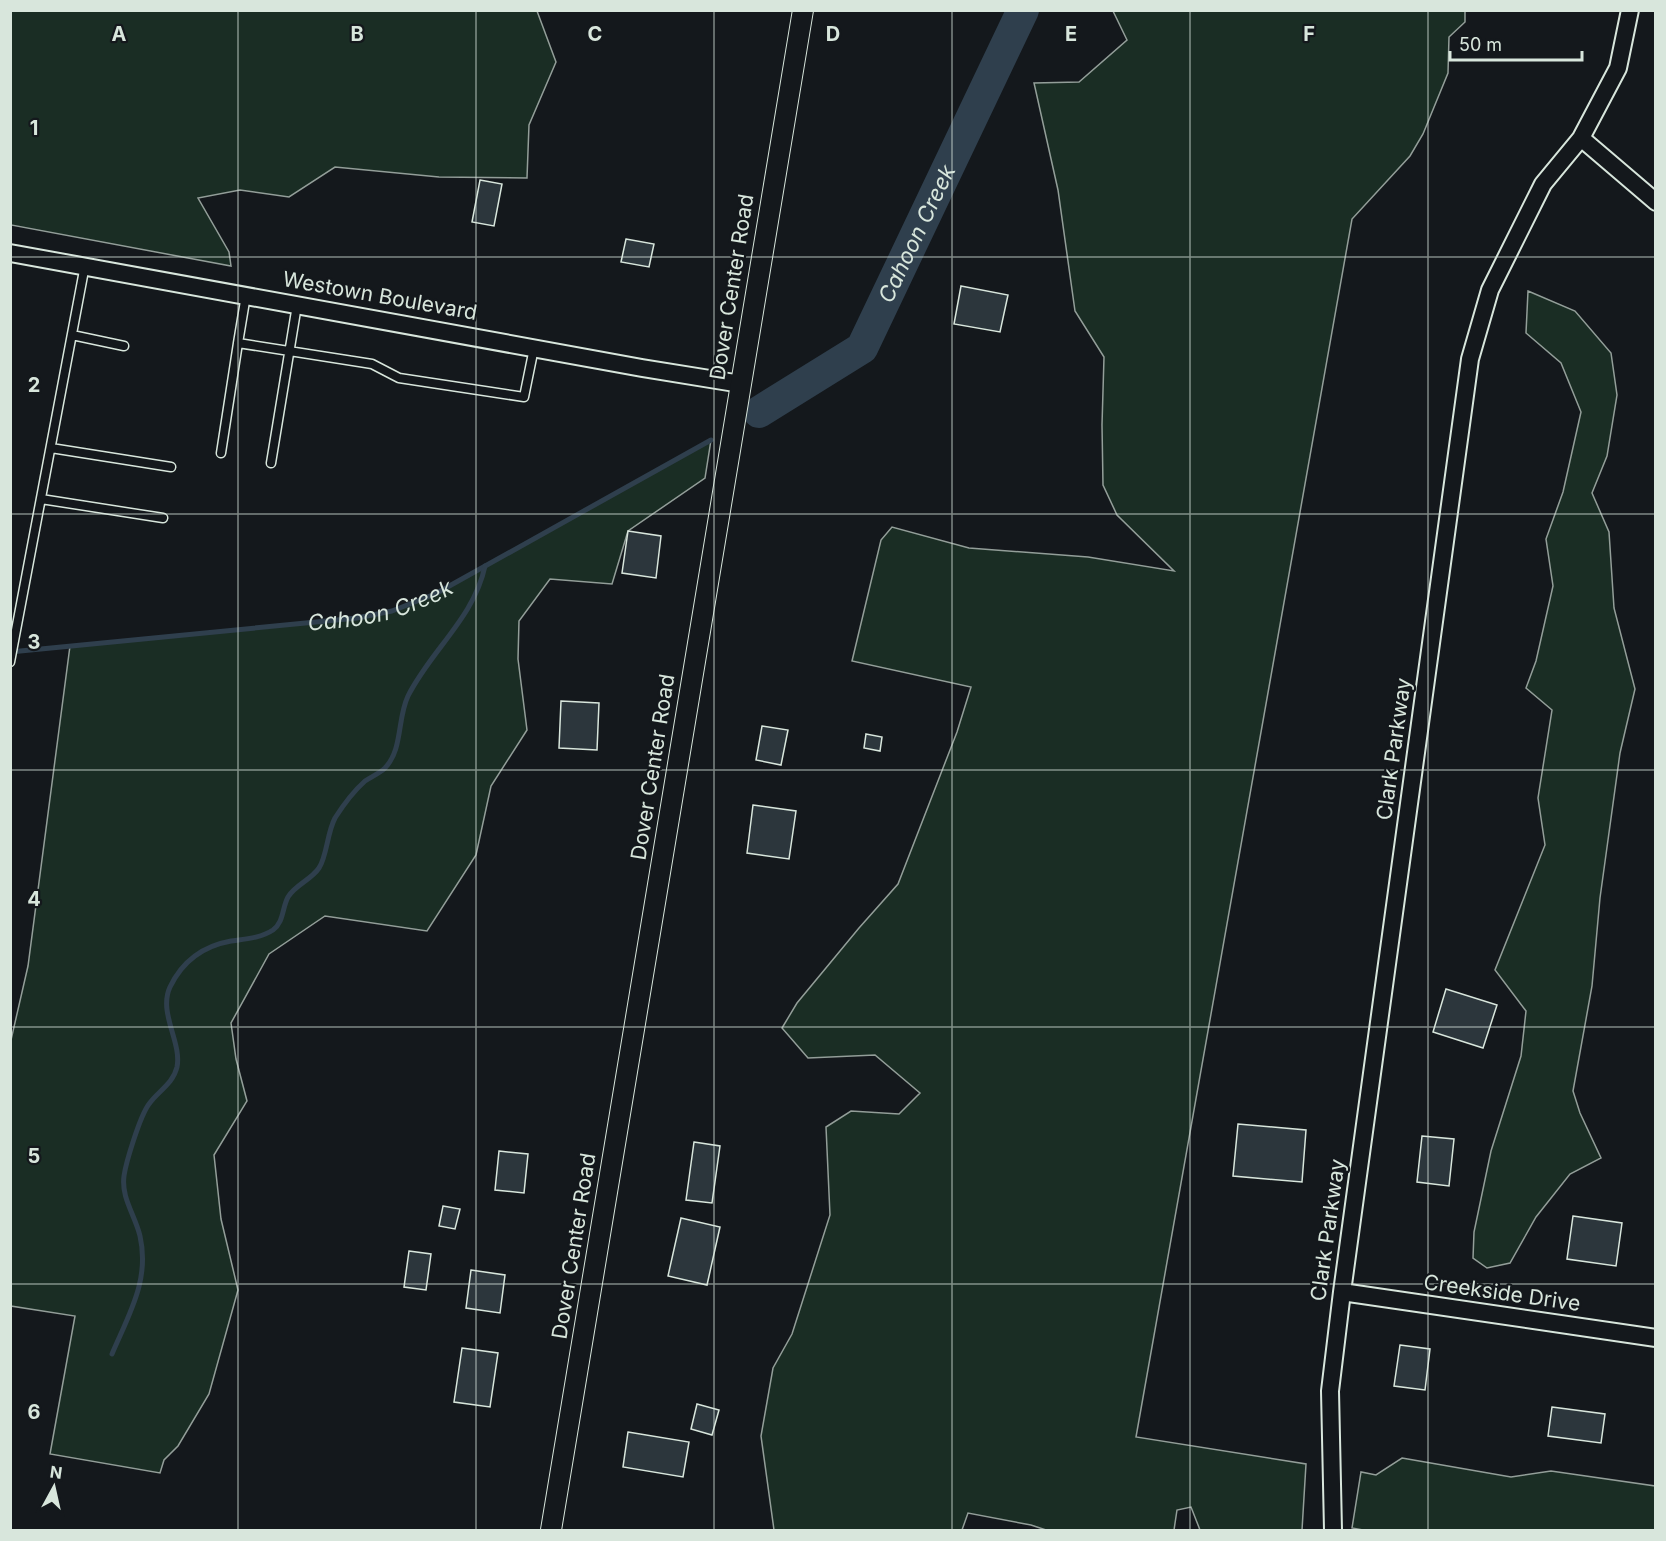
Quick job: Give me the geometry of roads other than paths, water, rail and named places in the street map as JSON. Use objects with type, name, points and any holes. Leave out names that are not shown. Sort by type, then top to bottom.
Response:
[{"type":"street","name":"Dover Center Road","points":[[551,1530],[803,10]]},
{"type":"street","name":"Clark Parkway","points":[[1333,1530],[1330,1391],[1470,360],[1490,290],[1543,184],[1581,138],[1618,68],[1630,10]]},
{"type":"street","points":[[1581,138],[1656,202]]},
{"type":"street","name":"Westown Boulevard","points":[[10,253],[741,384]]},
{"type":"street","name":"Creekside Drive","points":[[1342,1292],[1656,1338]]},
{"type":"lane","points":[[11,662],[16,633],[15,618],[41,499],[85,265]]},
{"type":"lane","points":[[221,453],[246,295]]},
{"type":"lane","points":[[271,463],[297,304]]},
{"type":"lane","points":[[72,334],[124,346]]},
{"type":"lane","points":[[238,343],[372,364],[399,378],[524,397],[534,348]]},
{"type":"lane","points":[[51,448],[171,467]]},
{"type":"lane","points":[[41,499],[163,518]]},
{"type":"waterway","name":"Cahoon Creek","points":[[759,412],[862,348],[1023,10]]},
{"type":"waterway","name":"Cahoon Creek","points":[[10,652],[357,618],[392,611],[435,594],[711,440]]},
{"type":"waterway","points":[[112,1354],[131,1311],[142,1267],[140,1236],[126,1199],[125,1169],[145,1110],[172,1078],[177,1067],[178,1057],[167,1007],[170,987],[194,956],[221,943],[253,938],[277,927],[288,897],[319,868],[335,818],[361,785],[383,770],[391,760],[395,752],[408,696],[417,679],[472,602],[485,566]]}]
